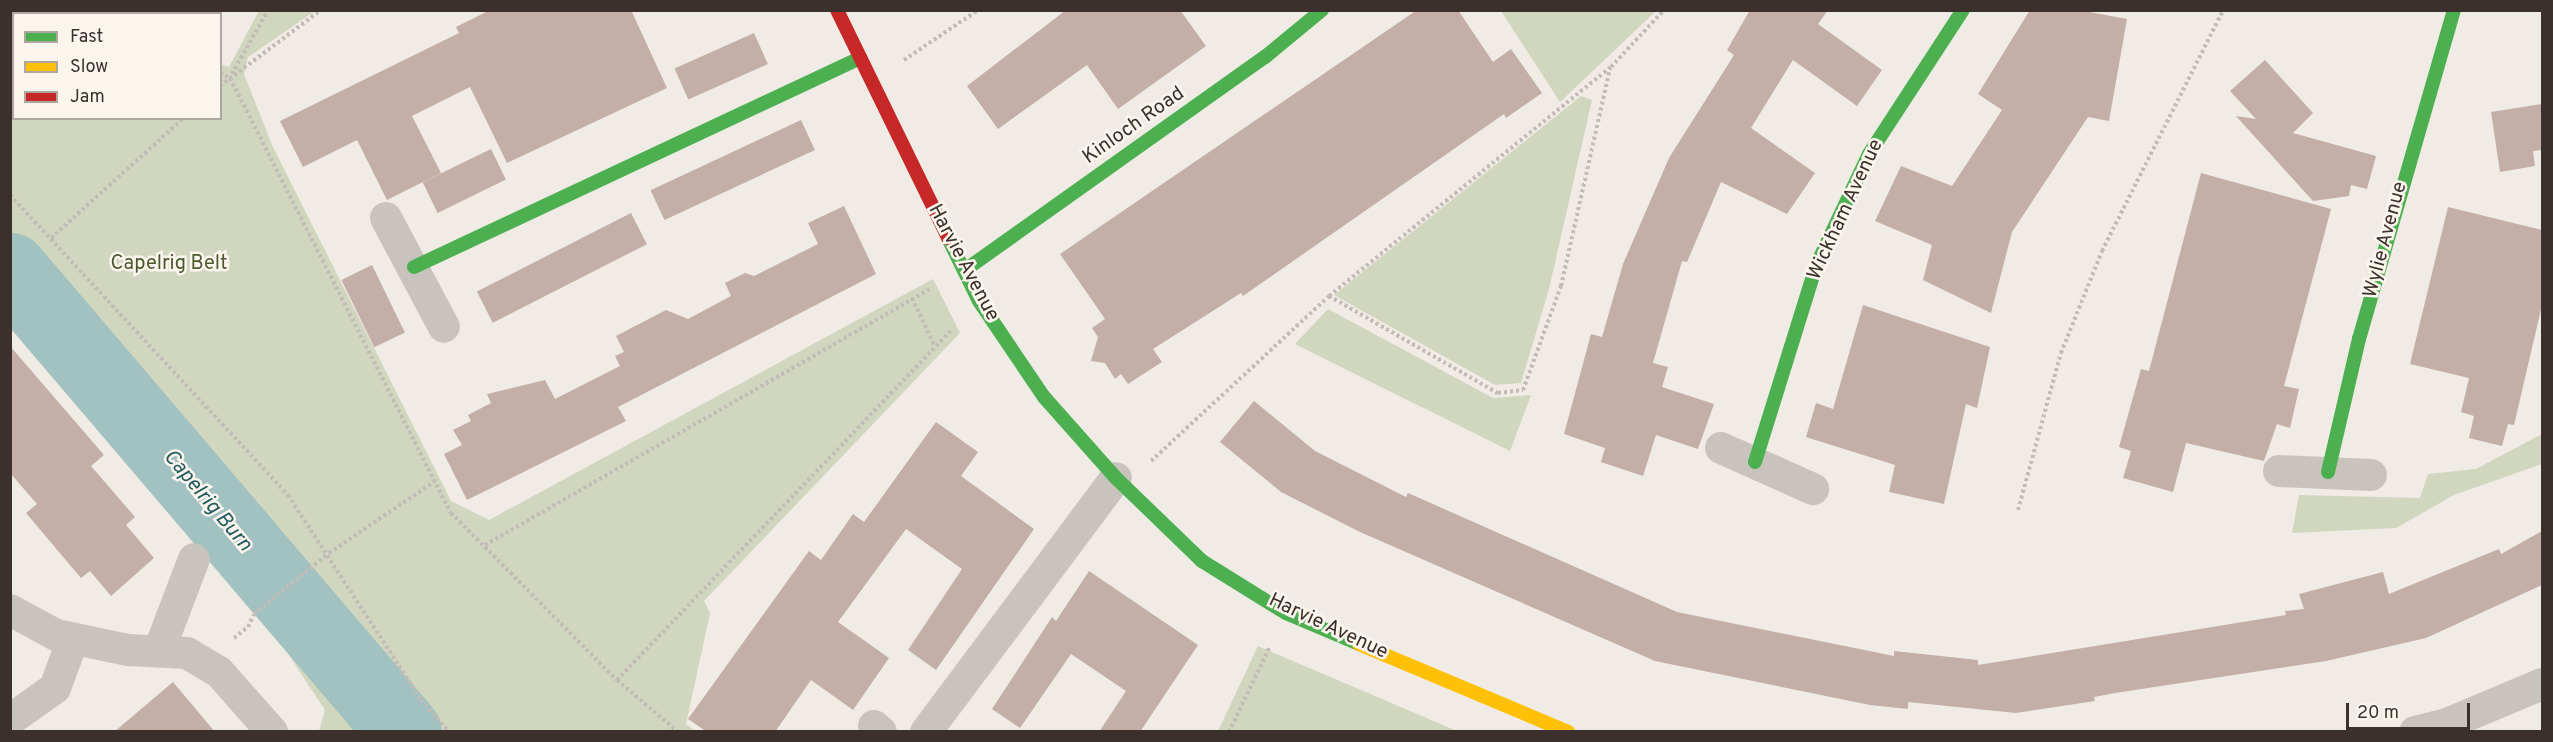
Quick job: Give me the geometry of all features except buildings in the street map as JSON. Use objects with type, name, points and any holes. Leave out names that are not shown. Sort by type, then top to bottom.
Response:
[{"type":"street","name":"Harvie Avenue","points":[[837,10],[979,301],[1044,397],[1120,482],[1202,561],[1286,613],[1568,732]]},
{"type":"street","name":"Kinloch Road","points":[[965,270],[1265,57],[1323,10]]},
{"type":"street","name":"Wickham Avenue","points":[[1755,462],[1816,266],[1869,154],[1963,10]]},
{"type":"street","name":"Wylie Avenue","points":[[2328,472],[2359,339],[2454,10]]},
{"type":"street","points":[[414,267],[861,58]]},
{"type":"street","points":[[386,218],[444,327]]},
{"type":"street","points":[[1721,448],[1813,489]]},
{"type":"street","points":[[2279,471],[2371,475]]},
{"type":"street","points":[[926,732],[1120,482]]},
{"type":"street","points":[[159,651],[194,559]]},
{"type":"street","points":[[10,610],[56,635],[159,651],[187,653],[219,672],[272,732]]},
{"type":"street","points":[[10,720],[55,688],[73,639]]},
{"type":"street","points":[[2415,732],[2448,728],[2542,684]]},
{"type":"path","points":[[230,78],[268,10]]},
{"type":"path","points":[[222,84],[321,10]]},
{"type":"path","points":[[872,81],[978,10]]},
{"type":"path","points":[[1120,482],[1329,296],[1611,67],[1664,10]]},
{"type":"path","points":[[2018,510],[2061,353],[2102,250],[2223,10]]},
{"type":"path","points":[[1329,296],[1498,393],[1523,390],[1561,286],[1611,67]]},
{"type":"path","points":[[222,74],[230,78],[451,513],[617,680],[678,732]]},
{"type":"path","points":[[51,239],[182,120]]},
{"type":"path","points":[[10,195],[288,495],[329,553],[421,700],[449,732]]},
{"type":"path","points":[[485,545],[912,298],[965,270]]},
{"type":"path","points":[[912,298],[935,347]]},
{"type":"path","points":[[617,680],[979,301]]},
{"type":"path","points":[[254,614],[319,564],[329,553],[434,482]]},
{"type":"path","points":[[1229,732],[1286,613]]},
{"type":"green space","name":"Capelrig Belt","points":[[130,10],[131,12],[12,12],[12,120],[222,120],[222,64],[229,67],[259,11],[315,11],[248,57],[244,74],[272,145],[451,501],[489,520],[933,279],[960,333],[704,601],[710,613],[686,724],[695,731],[319,731],[325,710],[163,464],[72,375],[11,302],[11,11]]},
{"type":"green space","points":[[1501,11],[1656,11],[1560,102]]},
{"type":"green space","points":[[1581,96],[1592,100],[1549,289],[1521,383],[1495,385],[1334,295]]},
{"type":"green space","points":[[1328,309],[1493,398],[1531,395],[1510,451],[1295,344]]},
{"type":"green space","points":[[2542,434],[2542,464],[2454,495],[2396,528],[2292,533],[2299,495],[2420,498],[2428,474],[2476,469]]},
{"type":"green space","points":[[1258,646],[1457,731],[1218,731]]},
{"type":"waterway","name":"Capelrig Burn","points":[[10,270],[404,732]]},
{"type":"traffic: fast","points":[[965,270],[1265,57],[1322,10]]},
{"type":"traffic: fast","points":[[1755,462],[1816,266],[1869,154],[1963,10]]},
{"type":"traffic: fast","points":[[2328,472],[2359,339],[2454,10]]},
{"type":"traffic: fast","points":[[414,267],[861,58]]},
{"type":"traffic: fast","points":[[948,238],[979,301],[1044,397],[1116,478],[1202,561],[1286,613],[1359,644]]},
{"type":"traffic: slow","points":[[1359,644],[1568,732]]},
{"type":"traffic: jam","points":[[837,10],[948,238]]}]
